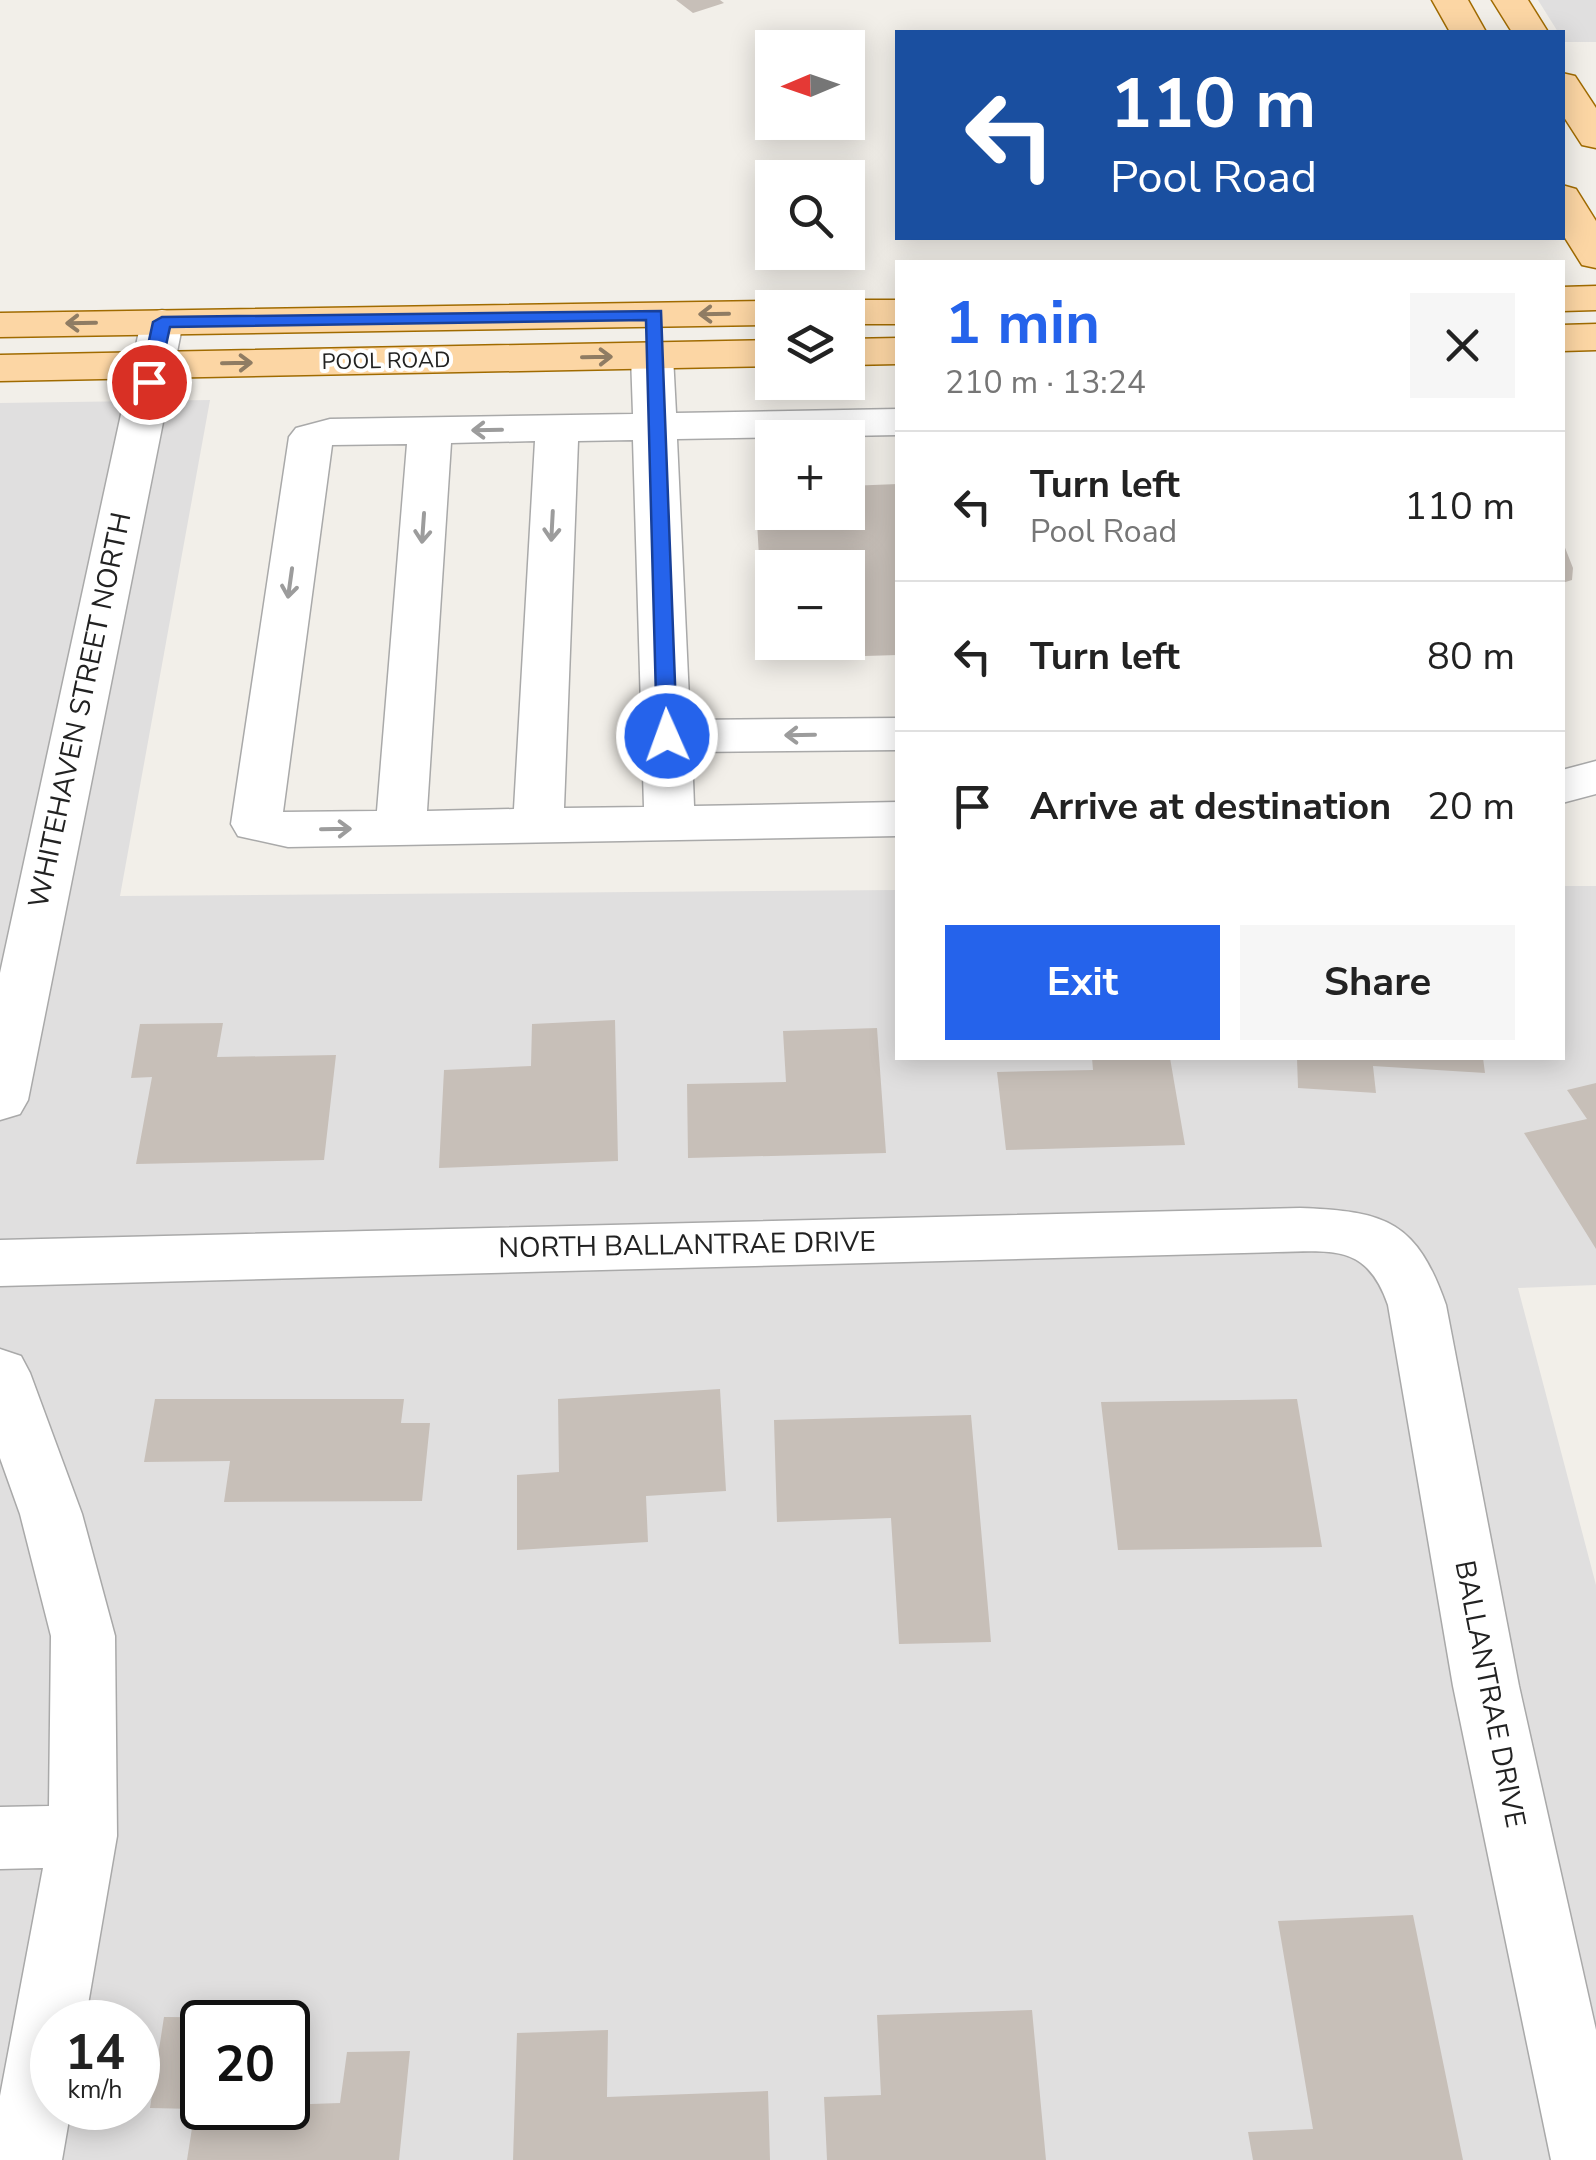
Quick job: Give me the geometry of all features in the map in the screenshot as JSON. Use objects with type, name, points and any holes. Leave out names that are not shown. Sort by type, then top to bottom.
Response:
[{"type":"main road","points":[[1450,0],[1467,30]]},
{"type":"main road","points":[[1510,0],[1529,30]]},
{"type":"main road","points":[[1565,89],[1596,137]]},
{"type":"main road","points":[[1565,203],[1596,256]]},
{"type":"main road","points":[[1565,299],[1596,298]]},
{"type":"main road","points":[[865,312],[895,312]]},
{"type":"main road","name":"POOL ROAD","points":[[653,335],[755,316]]},
{"type":"main road","name":"POOL ROAD","points":[[0,325],[158,343],[653,335],[755,350]]},
{"type":"main road","points":[[1565,338],[1596,337]]},
{"type":"main road","name":"POOL ROAD","points":[[0,368],[158,343]]},
{"type":"main road","points":[[865,352],[895,351]]},
{"type":"street","points":[[653,335],[670,824]]},
{"type":"street","name":"WHITEHAVEN STREET NORTH","points":[[0,1100],[158,343]]},
{"type":"street","points":[[895,422],[310,437],[256,824],[288,830],[895,818]]},
{"type":"street","points":[[538,826],[557,428]]},
{"type":"street","points":[[401,828],[430,431]]},
{"type":"street","points":[[667,736],[895,734]]},
{"type":"street","points":[[1565,786],[1596,777]]},
{"type":"street","name":"NORTH BALLANTRAE DRIVE","points":[[0,1263],[1236,1231],[1344,1234],[1373,1244]]},
{"type":"street","name":"BALLANTRAE DRIVE","points":[[1373,1244],[1401,1262],[1416,1305],[1486,1686],[1588,2160]]},
{"type":"street","points":[[0,1373],[52,1514],[83,1636],[83,1836],[25,2160]]},
{"type":"street","points":[[0,1838],[83,1836]]},
{"type":"shaded area","points":[[1538,0],[1596,0],[1596,42],[1565,42],[1565,30],[1557,30]]},
{"type":"shaded area","points":[[210,400],[120,896],[895,890],[895,1060],[1565,1060],[1565,886],[1596,886],[1596,1285],[1518,1288],[1596,1585],[1596,2160],[0,2160],[0,403]]},
{"type":"building","points":[[676,0],[720,0],[724,3],[693,13]]},
{"type":"building","points":[[895,484],[895,655],[865,656],[865,550],[759,550],[757,530],[865,530],[865,485]]},
{"type":"building","points":[[1565,548],[1573,568],[1572,580],[1565,582]]},
{"type":"building","points":[[615,1020],[618,1161],[439,1168],[444,1070],[531,1066],[532,1024]]},
{"type":"building","points":[[223,1023],[217,1057],[336,1055],[324,1160],[136,1164],[152,1077],[131,1078],[140,1024]]},
{"type":"building","points":[[877,1028],[886,1153],[688,1158],[687,1084],[786,1082],[783,1031]]},
{"type":"building","points":[[1092,1060],[1170,1060],[1185,1145],[1006,1150],[997,1072],[1093,1070]]},
{"type":"building","points":[[1297,1060],[1483,1060],[1485,1073],[1373,1066],[1376,1093],[1298,1088]]},
{"type":"building","points":[[1596,1083],[1596,1249],[1524,1133],[1587,1119],[1567,1090]]},
{"type":"building","points":[[720,1389],[726,1491],[646,1496],[648,1542],[517,1550],[517,1475],[559,1472],[558,1399]]},
{"type":"building","points":[[155,1399],[404,1399],[401,1423],[430,1423],[422,1501],[224,1502],[230,1461],[144,1462]]},
{"type":"building","points":[[1297,1399],[1322,1547],[1118,1550],[1101,1402]]},
{"type":"building","points":[[971,1415],[991,1642],[899,1644],[891,1518],[777,1522],[774,1420]]},
{"type":"building","points":[[1413,1915],[1463,2160],[1253,2160],[1248,2132],[1313,2129],[1278,1921]]},
{"type":"building","points":[[1032,2010],[1046,2160],[827,2160],[824,2097],[881,2095],[877,2015]]},
{"type":"building","points":[[164,2017],[180,2017],[180,2109],[160,2108]]},
{"type":"building","points":[[608,2030],[607,2097],[768,2091],[770,2160],[513,2160],[517,2033]]},
{"type":"building","points":[[410,2051],[399,2160],[187,2160],[192,2130],[310,2130],[310,2104],[340,2103],[347,2052]]},
{"type":"route","points":[[149,382],[162,322],[654,315],[652,356],[667,736]]}]
